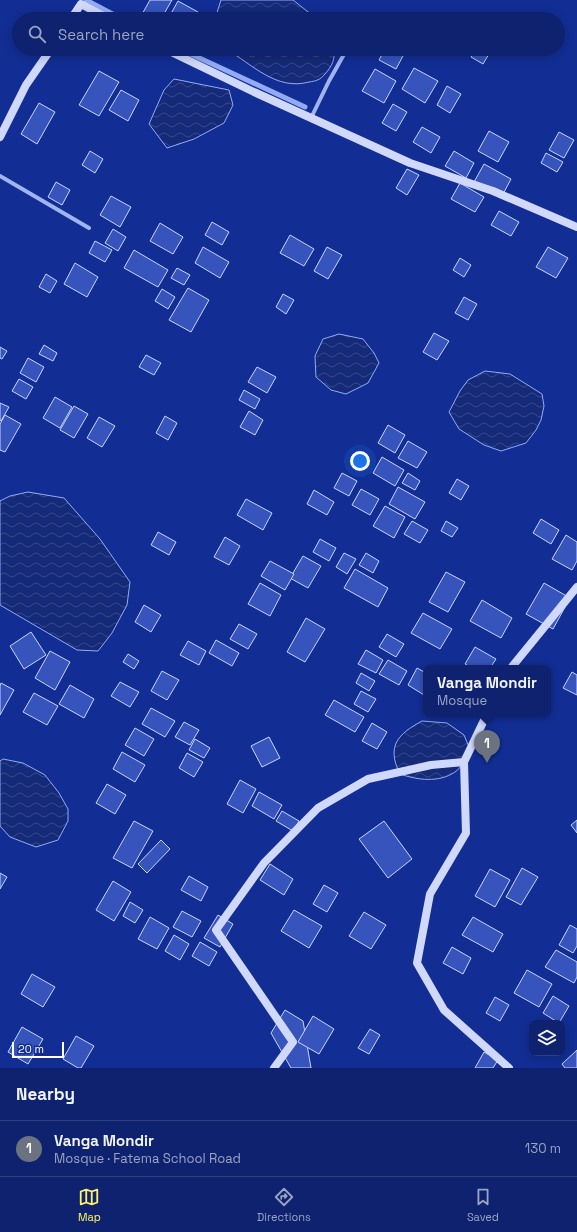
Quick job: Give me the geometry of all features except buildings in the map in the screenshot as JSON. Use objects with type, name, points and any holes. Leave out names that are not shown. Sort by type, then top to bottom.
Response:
[{"type":"street","points":[[76,12],[81,4],[96,12]]},
{"type":"street","points":[[0,137],[26,85],[46,56]]},
{"type":"street","points":[[180,56],[410,163],[493,190],[577,227]]},
{"type":"street","points":[[311,118],[343,56]]},
{"type":"street","points":[[0,176],[89,228]]},
{"type":"street","points":[[513,665],[577,588]]},
{"type":"street","points":[[486,717],[464,762],[466,833],[430,894],[418,963],[444,1010],[508,1068]]},
{"type":"street","points":[[274,1068],[293,1042],[216,930],[264,864],[318,808],[368,779],[431,765],[464,762]]},
{"type":"water","points":[[221,0],[293,0],[308,12],[217,12]]},
{"type":"water","points":[[237,56],[334,56],[331,65],[321,78],[314,81],[297,84],[286,83],[275,79]]},
{"type":"water","points":[[174,79],[229,90],[233,105],[224,123],[194,139],[167,148],[149,124],[164,90]]},
{"type":"water","points":[[339,334],[363,339],[374,353],[379,363],[368,383],[346,394],[331,390],[316,377],[315,356],[323,339]]},
{"type":"water","points":[[485,371],[510,374],[542,394],[544,406],[541,420],[536,430],[526,443],[501,451],[484,445],[459,429],[449,412],[460,391],[468,380]]},
{"type":"water","points":[[28,492],[64,498],[100,539],[130,582],[127,605],[112,633],[98,651],[77,650],[0,605],[0,501],[10,496]]},
{"type":"water","points":[[422,721],[447,723],[464,735],[469,747],[458,770],[442,778],[435,779],[414,778],[400,774],[394,756],[394,748],[401,736],[406,731]]},
{"type":"water","points":[[3,759],[23,763],[45,775],[59,793],[68,809],[68,821],[58,840],[36,847],[10,837],[0,826],[0,761]]},
{"type":"waterway","points":[[86,0],[109,12]]},
{"type":"waterway","points":[[195,56],[305,107]]},
{"type":"place","name":"Vanga Mondir","points":[[487,763]]}]
